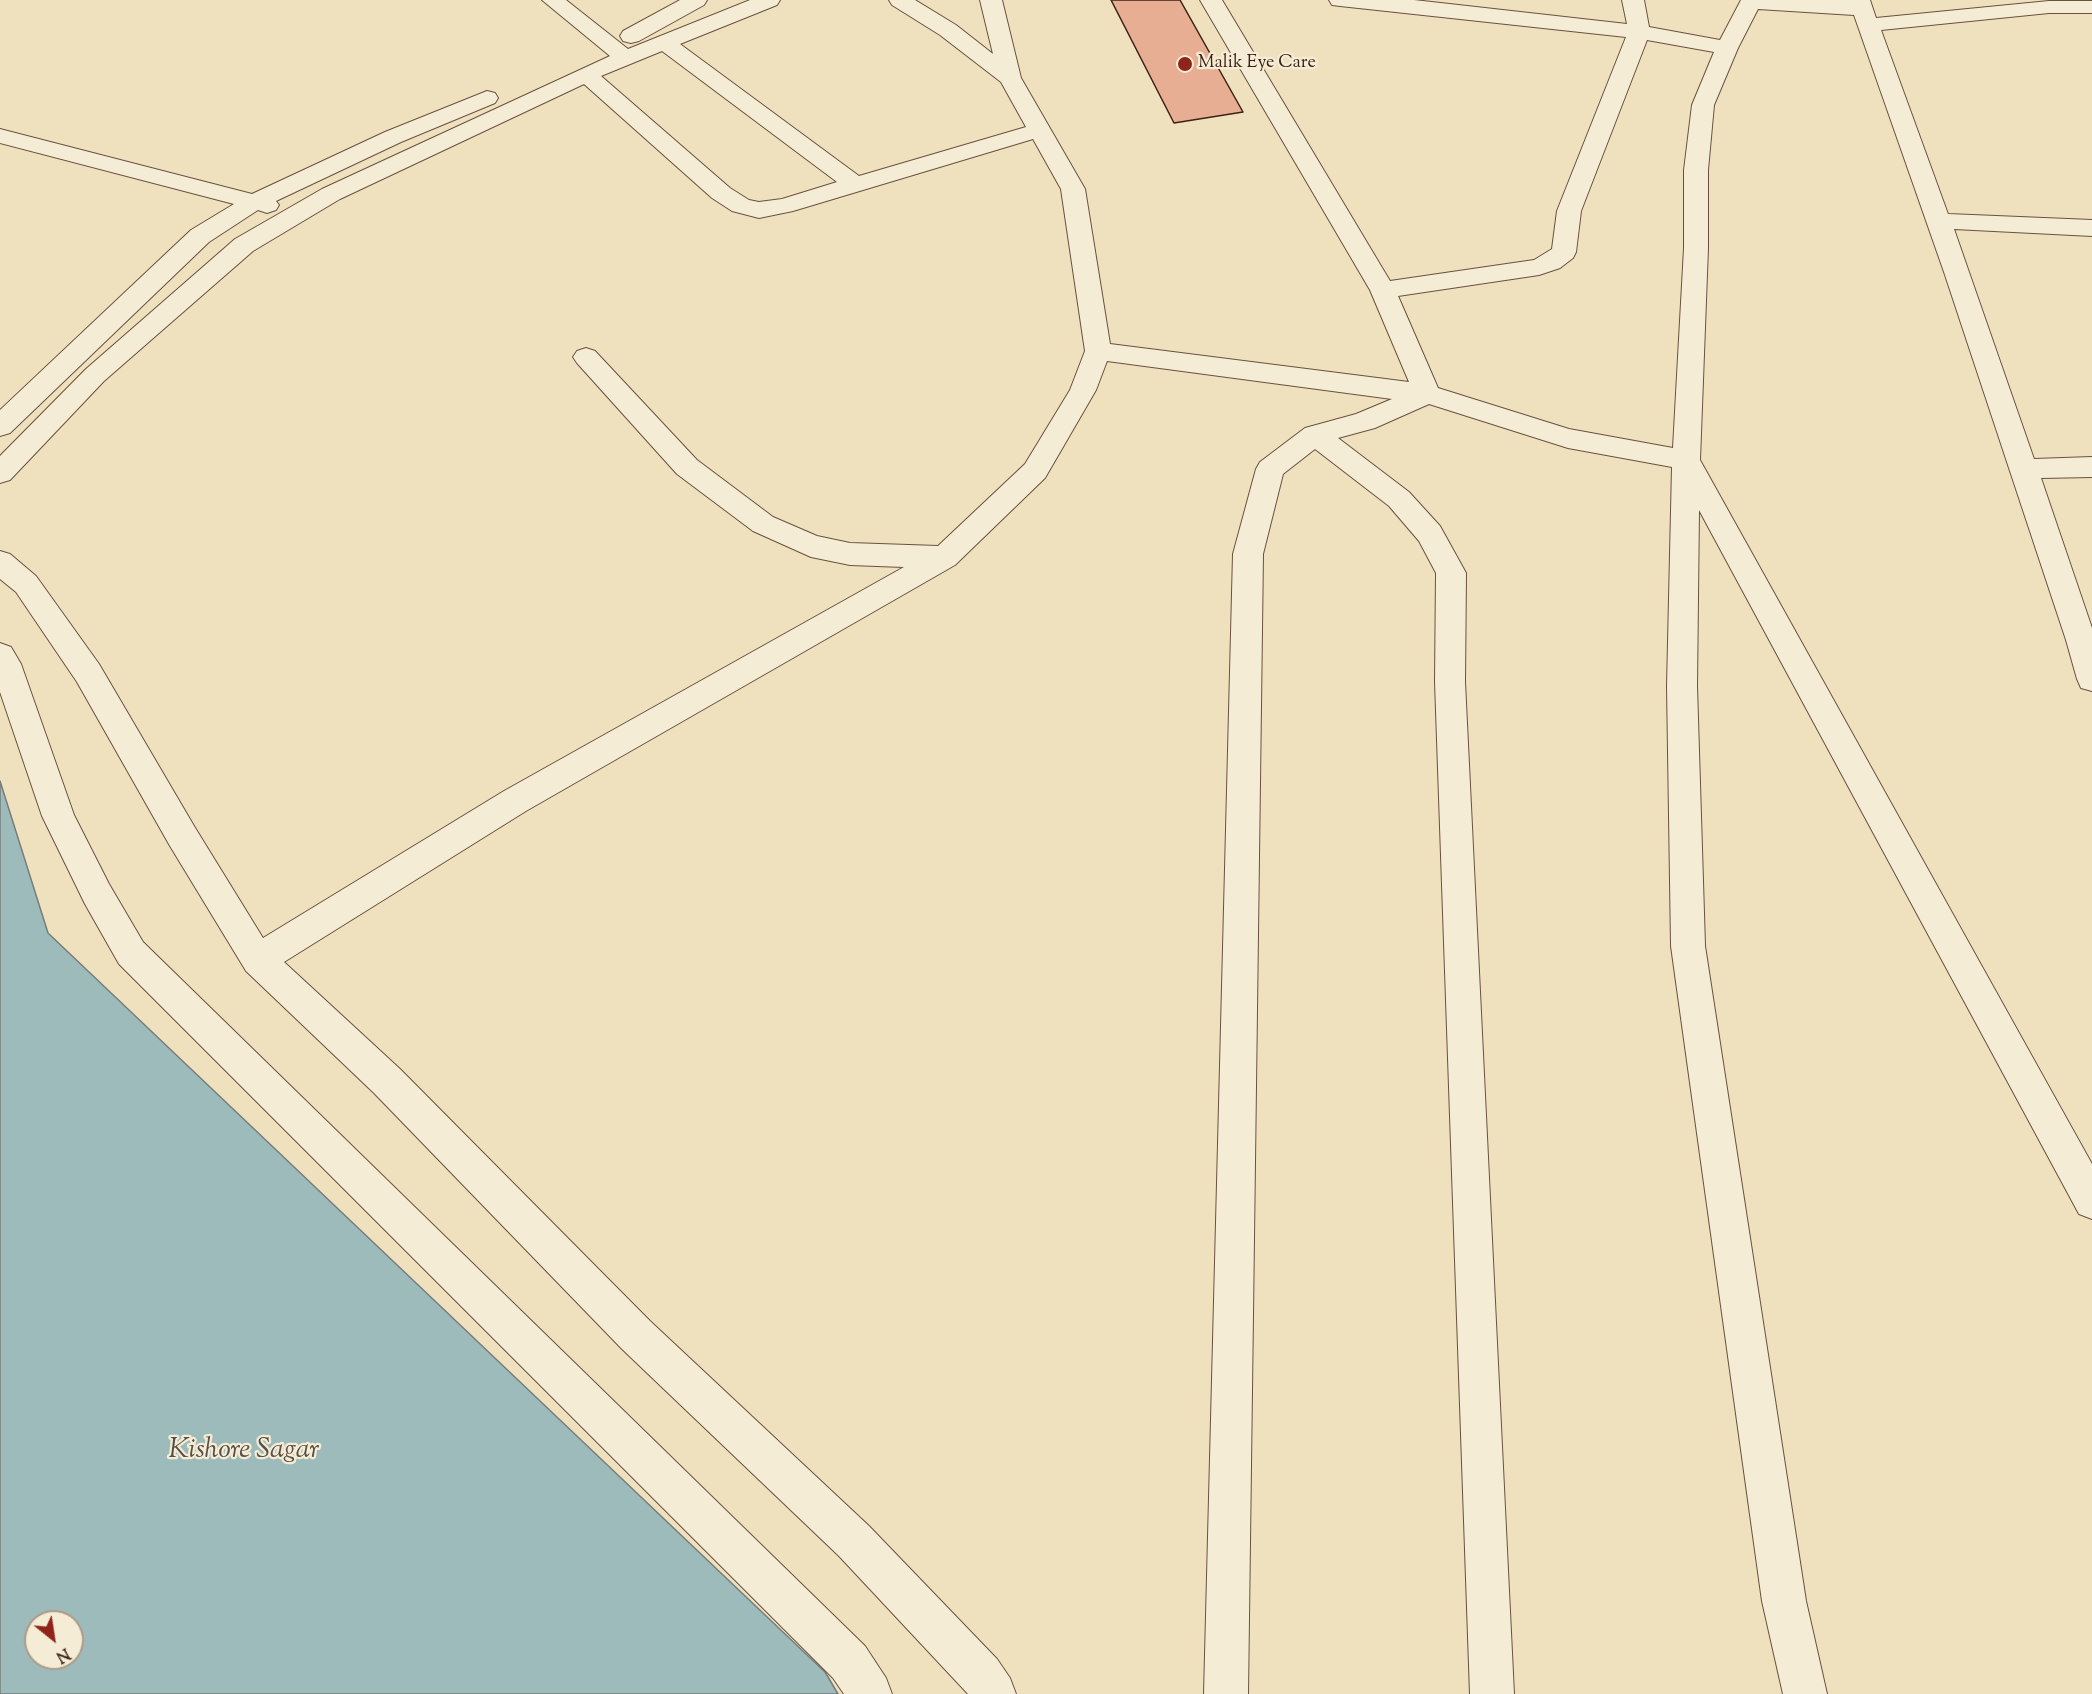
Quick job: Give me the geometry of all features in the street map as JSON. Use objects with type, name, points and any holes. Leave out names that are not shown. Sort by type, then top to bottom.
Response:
[{"type":"street","points":[[553,0],[619,51]]},
{"type":"street","points":[[0,473],[95,375],[244,245],[331,194],[586,74],[696,0]]},
{"type":"street","points":[[0,426],[200,236],[256,201],[393,137],[619,51],[664,42],[769,0]]},
{"type":"street","points":[[900,0],[948,30],[1010,78]]},
{"type":"street","points":[[258,960],[515,801],[945,557],[1035,471],[1083,390],[1098,351],[1073,189],[1010,78],[991,0]]},
{"type":"street","points":[[1211,0],[1383,291],[1427,394]]},
{"type":"street","points":[[1340,0],[1381,1],[1639,32],[1727,48]]},
{"type":"street","points":[[1383,291],[1539,267],[1551,262],[1564,252],[1569,211],[1639,32],[1633,0]]},
{"type":"street","points":[[1805,1694],[1784,1601],[1688,946],[1682,686],[1686,460],[1698,159],[1703,105],[1727,48],[1752,1],[1863,11],[2092,7]]},
{"type":"street","points":[[1863,11],[1939,221],[2092,679]]},
{"type":"street","points":[[664,42],[855,184]]},
{"type":"street","points":[[586,74],[721,192],[741,206],[759,210],[784,206],[1039,130]]},
{"type":"street","points":[[0,136],[256,201],[294,216]]},
{"type":"street","points":[[1939,221],[2092,228]]},
{"type":"street","points":[[1098,351],[1427,394],[1568,438],[1686,460]]},
{"type":"street","points":[[586,357],[687,467],[763,524],[811,546],[850,554],[945,557]]},
{"type":"street","points":[[1226,1694],[1248,554],[1270,469],[1315,435],[1365,421],[1427,394]]},
{"type":"street","points":[[1315,435],[1399,499],[1430,534],[1451,573],[1450,682],[1492,1694]]},
{"type":"street","points":[[1686,460],[2092,1201]]},
{"type":"street","points":[[2023,469],[2092,467]]},
{"type":"street","points":[[0,562],[26,584],[88,673],[182,836],[258,960],[387,1081],[636,1335],[854,1541],[981,1675],[994,1694]]},
{"type":"street","points":[[0,655],[6,664],[58,816],[97,894],[131,953],[849,1662],[870,1694]]},
{"type":"water","name":"Kishore Sagar","points":[[0,781],[48,933],[825,1672],[838,1694],[0,1694]]},
{"type":"building","points":[[1111,0],[1180,0],[1243,112],[1174,123]]},
{"type":"place","name":"Malik Eye Care","points":[[1185,64]]}]
